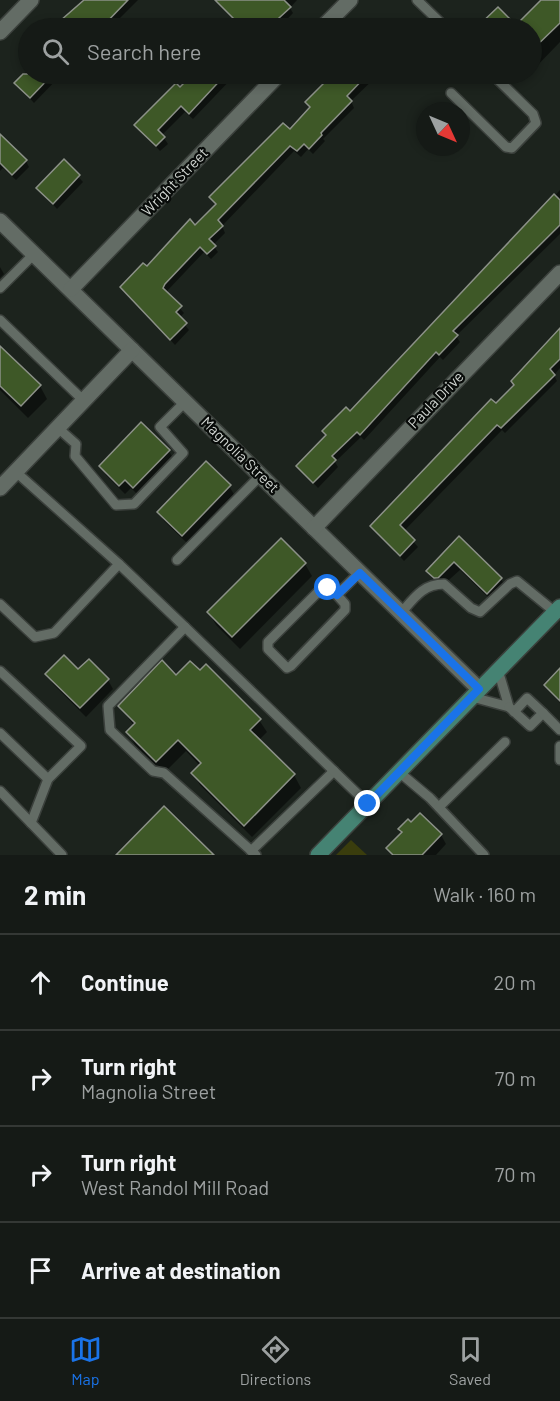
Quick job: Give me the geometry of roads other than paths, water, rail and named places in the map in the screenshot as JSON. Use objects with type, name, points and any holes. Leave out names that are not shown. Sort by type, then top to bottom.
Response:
[{"type":"main road","points":[[318,855],[557,609]]},
{"type":"street","points":[[0,32],[31,0]]},
{"type":"street","points":[[332,18],[350,0]]},
{"type":"street","name":"Wright Street","points":[[70,289],[269,84]]},
{"type":"street","name":"Magnolia Street","points":[[0,221],[401,613],[476,693]]},
{"type":"street","name":"Paula Drive","points":[[314,528],[560,273]]},
{"type":"street","points":[[6,480],[132,350]]},
{"type":"lane","points":[[417,0],[436,18]]},
{"type":"lane","points":[[450,93],[506,147],[512,148],[536,123],[533,114],[502,84]]},
{"type":"lane","points":[[0,288],[34,254]]},
{"type":"lane","points":[[0,320],[84,401]]},
{"type":"lane","points":[[58,428],[76,444],[75,456],[116,505],[134,504],[183,453],[160,427],[185,402]]},
{"type":"lane","points":[[177,560],[261,475]]},
{"type":"lane","points":[[6,480],[119,564],[368,804]]},
{"type":"lane","points":[[0,604],[35,637],[54,633],[119,564]]},
{"type":"lane","points":[[337,595],[360,573]]},
{"type":"lane","points":[[401,613],[423,588],[437,584],[444,584],[471,608],[480,612],[510,584],[518,581],[557,609]]},
{"type":"lane","points":[[324,586],[337,595],[345,604],[345,610],[291,666],[287,668],[284,666],[268,650],[268,642],[324,586]]},
{"type":"lane","points":[[184,627],[108,706],[110,730],[153,771],[164,773],[253,853],[334,771]]},
{"type":"lane","points":[[498,670],[512,710]]},
{"type":"lane","points":[[0,671],[81,746],[48,779],[31,823]]},
{"type":"lane","points":[[476,693],[512,710],[530,726],[543,713]]},
{"type":"lane","points":[[512,710],[527,698],[560,730]]},
{"type":"lane","points":[[0,732],[48,779]]},
{"type":"lane","points":[[439,807],[505,742]]},
{"type":"lane","points":[[560,746],[560,760]]},
{"type":"lane","points":[[399,772],[439,807],[484,855]]},
{"type":"lane","points":[[0,791],[62,855]]}]
